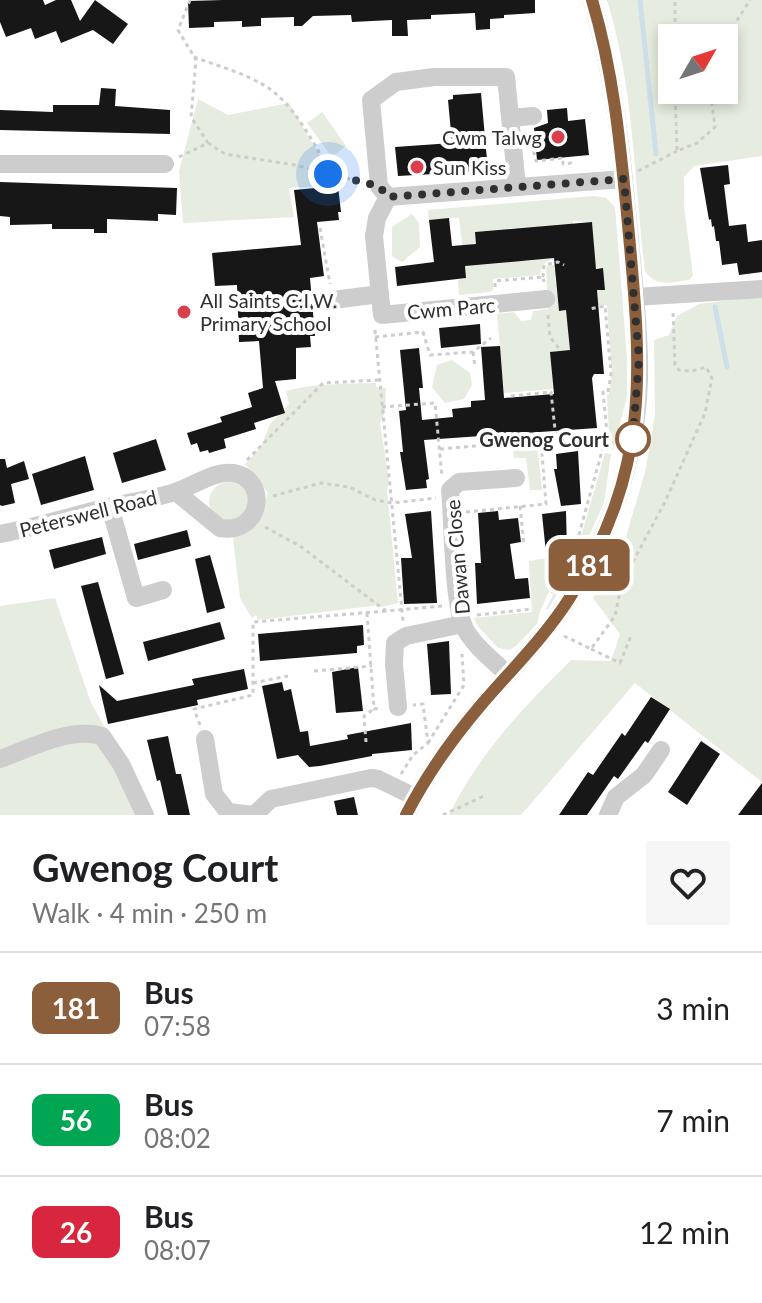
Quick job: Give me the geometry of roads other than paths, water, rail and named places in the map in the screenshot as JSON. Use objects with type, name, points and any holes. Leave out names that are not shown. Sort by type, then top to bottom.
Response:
[{"type":"street","points":[[406,815],[462,729],[549,628],[592,559],[610,521],[627,470],[636,424],[638,392],[635,297],[613,87],[592,0]]},
{"type":"street","name":"Cwm Parc","points":[[511,118],[506,77],[434,77],[396,82],[371,100],[383,191],[374,236],[382,315],[546,303]]},
{"type":"street","points":[[517,187],[511,118],[532,116]]},
{"type":"street","points":[[0,164],[165,164]]},
{"type":"street","points":[[383,191],[517,187],[624,179]]},
{"type":"street","points":[[635,297],[762,289]]},
{"type":"street","points":[[333,300],[380,294]]},
{"type":"street","name":"Peterswell Road","points":[[0,534],[176,492],[224,473],[234,473],[250,482],[255,508],[239,528],[220,528],[176,492]]},
{"type":"street","name":"Dawan Close","points":[[508,675],[461,622],[447,497],[459,482],[516,478]]},
{"type":"street","points":[[110,507],[136,598],[163,590]]},
{"type":"street","points":[[398,707],[395,643],[406,636],[461,622]]},
{"type":"street","points":[[0,759],[67,736],[89,732],[102,736],[121,764],[145,815]]},
{"type":"street","points":[[205,739],[214,794],[228,812],[254,815],[371,778],[415,797]]},
{"type":"street","points":[[608,815],[616,797],[644,775],[661,750]]},
{"type":"waterway","points":[[640,0],[656,154]]},
{"type":"waterway","points":[[715,307],[727,367]]},
{"type":"place","name":"Cwm Talwg","points":[[558,137]]},
{"type":"place","name":"Sun Kiss","points":[[417,167]]},
{"type":"place","name":"All Saints C.I.W. Primary School","points":[[184,312]]},
{"type":"place","name":"Gwenog Court","points":[[633,439]]}]
